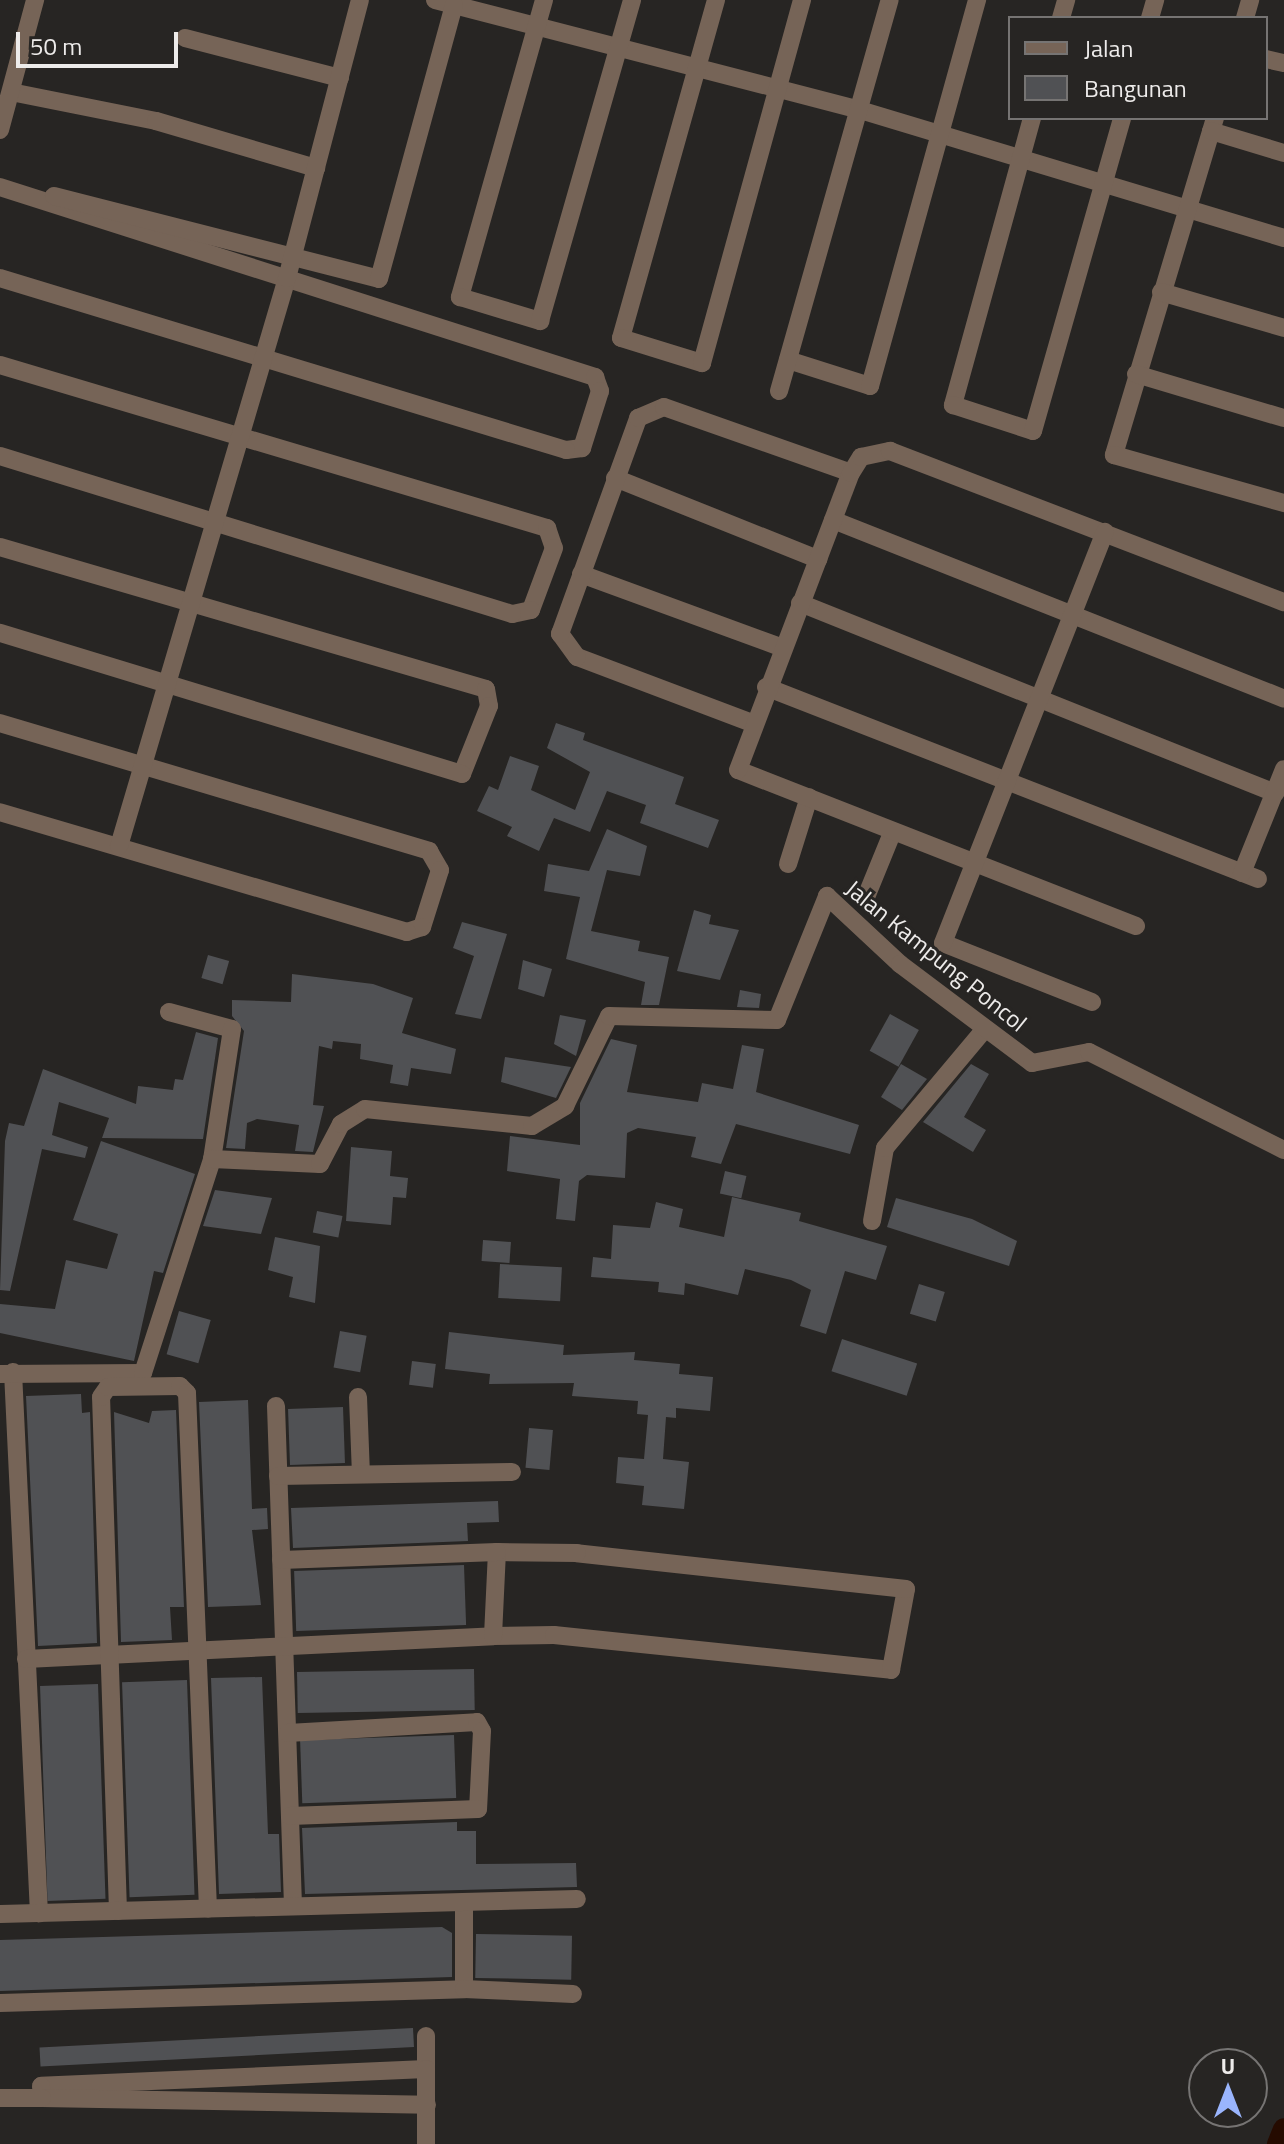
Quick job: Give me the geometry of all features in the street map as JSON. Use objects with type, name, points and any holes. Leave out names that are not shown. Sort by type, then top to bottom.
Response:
[{"type":"street","points":[[0,130],[35,0]]},
{"type":"street","points":[[119,846],[294,254],[360,0]]},
{"type":"street","points":[[435,0],[860,110],[1105,179],[1284,238]]},
{"type":"street","points":[[544,0],[460,297],[540,321],[632,0]]},
{"type":"street","points":[[716,0],[621,338],[702,363],[802,0]]},
{"type":"street","points":[[779,391],[890,0]]},
{"type":"street","points":[[788,360],[870,386],[977,0]]},
{"type":"street","points":[[0,186],[294,254],[379,279],[454,5]]},
{"type":"street","points":[[185,38],[340,78]]},
{"type":"street","points":[[11,92],[156,121],[316,168]]},
{"type":"street","points":[[1031,120],[953,405],[1033,431],[1121,120]]},
{"type":"street","points":[[1284,153],[1213,125],[1114,455],[1284,503]]},
{"type":"street","points":[[0,186],[595,377],[600,391],[582,448],[574,451],[0,278]]},
{"type":"street","points":[[1161,292],[1284,328]]},
{"type":"street","points":[[0,365],[547,528],[554,548],[531,610],[512,614],[0,456]]},
{"type":"street","points":[[1136,374],[1284,418]]},
{"type":"street","points":[[752,723],[577,657],[560,634],[638,418],[664,407],[851,473]]},
{"type":"street","points":[[1136,926],[738,770],[752,723],[851,473],[861,457],[890,451],[1284,602]]},
{"type":"street","points":[[615,478],[818,559]]},
{"type":"street","points":[[833,520],[1284,699]]},
{"type":"street","points":[[1092,1002],[943,943],[1004,778],[1105,532]]},
{"type":"street","points":[[0,547],[486,689],[489,706],[462,774],[0,633]]},
{"type":"street","points":[[581,574],[781,647]]},
{"type":"street","points":[[800,603],[1275,793]]},
{"type":"street","points":[[766,687],[1250,876],[1284,769]]},
{"type":"street","points":[[0,723],[429,851],[440,870],[422,927],[407,932],[0,812]]},
{"type":"street","points":[[788,864],[809,797]]},
{"type":"street","points":[[866,897],[893,831]]},
{"type":"street","name":"Jalan Kampung Poncol","points":[[212,1159],[320,1164],[341,1124],[365,1109],[532,1126],[565,1106],[604,1018],[777,1020],[827,896],[985,1029],[1038,1065],[1089,1052],[1284,1150]]},
{"type":"street","points":[[39,1913],[26,1659],[6,1373],[143,1373],[212,1159],[232,1029],[169,1012]]},
{"type":"street","points":[[872,1221],[885,1148],[985,1029]]},
{"type":"street","points":[[118,1911],[113,1653],[101,1397],[108,1387],[180,1386],[187,1393],[208,1909]]},
{"type":"street","points":[[358,1397],[361,1474]]},
{"type":"street","points":[[276,1406],[293,1906]]},
{"type":"street","points":[[278,1476],[512,1472]]},
{"type":"street","points":[[26,1659],[554,1635],[891,1670],[906,1589],[577,1553],[497,1552],[281,1560]]},
{"type":"street","points":[[493,1636],[497,1552]]},
{"type":"street","points":[[288,1733],[477,1722],[482,1731],[478,1809],[290,1816]]},
{"type":"street","points":[[0,1914],[577,1899]]},
{"type":"street","points":[[464,1902],[464,1989]]},
{"type":"street","points":[[0,2003],[464,1989],[573,1994]]},
{"type":"street","points":[[426,2036],[426,2144]]},
{"type":"street","points":[[42,2098],[41,2086],[426,2069]]},
{"type":"street","points":[[0,2098],[427,2105]]},
{"type":"building","points":[[556,723],[585,733],[583,740],[684,777],[675,804],[719,820],[708,848],[640,823],[646,805],[607,791],[590,832],[554,818],[539,851],[507,836],[512,827],[477,811],[489,786],[498,790],[510,756],[539,766],[531,790],[575,810],[590,772],[547,748]]},
{"type":"building","points":[[607,829],[647,846],[640,876],[607,870],[591,931],[640,941],[638,951],[669,957],[659,1005],[641,1005],[645,982],[566,959],[580,897],[544,891],[548,864],[589,871]]},
{"type":"building","points":[[694,910],[711,915],[709,924],[739,930],[720,980],[677,971]]},
{"type":"building","points":[[462,922],[507,934],[481,1019],[455,1014],[474,956],[453,948]]},
{"type":"building","points":[[208,955],[229,961],[223,984],[201,978]]},
{"type":"building","points":[[523,960],[552,969],[544,997],[518,989]]},
{"type":"building","points":[[292,974],[373,984],[413,998],[402,1033],[456,1049],[451,1074],[411,1068],[408,1086],[390,1083],[393,1065],[360,1059],[361,1044],[333,1041],[332,1049],[319,1046],[313,1105],[324,1106],[313,1152],[295,1151],[299,1125],[257,1119],[247,1123],[245,1149],[226,1148],[244,1031],[232,1016],[232,1000],[291,1002]]},
{"type":"building","points":[[740,990],[761,994],[759,1008],[737,1007]]},
{"type":"building","points":[[890,1014],[919,1030],[899,1067],[870,1051]]},
{"type":"building","points":[[560,1015],[586,1020],[576,1056],[554,1044]]},
{"type":"building","points":[[196,1032],[218,1038],[203,1139],[102,1138],[109,1118],[59,1102],[52,1135],[88,1147],[85,1158],[42,1149],[10,1291],[0,1290],[5,1141],[9,1123],[24,1126],[43,1069],[136,1104],[138,1086],[173,1090],[175,1079],[183,1080]]},
{"type":"building","points":[[611,1039],[637,1045],[627,1092],[698,1102],[702,1083],[733,1089],[742,1045],[764,1049],[756,1092],[859,1125],[850,1154],[736,1124],[721,1164],[691,1157],[696,1137],[638,1128],[627,1133],[625,1178],[587,1175],[579,1181],[575,1221],[556,1219],[560,1179],[507,1171],[510,1136],[580,1145],[580,1103]]},
{"type":"building","points":[[505,1057],[571,1067],[556,1098],[501,1082]]},
{"type":"building","points":[[901,1064],[927,1079],[902,1110],[881,1097]]},
{"type":"building","points":[[971,1064],[989,1074],[964,1117],[986,1130],[973,1152],[923,1122]]},
{"type":"building","points":[[101,1141],[195,1174],[163,1273],[154,1271],[134,1361],[0,1333],[0,1304],[55,1309],[66,1260],[107,1269],[118,1234],[73,1220]]},
{"type":"building","points":[[351,1147],[392,1151],[390,1176],[408,1178],[406,1198],[393,1197],[391,1225],[346,1221]]},
{"type":"building","points":[[725,1171],[746,1176],[741,1198],[720,1193]]},
{"type":"building","points":[[215,1190],[272,1198],[261,1234],[203,1226]]},
{"type":"building","points":[[732,1197],[801,1213],[799,1221],[887,1246],[876,1280],[845,1271],[826,1334],[800,1326],[811,1290],[791,1280],[745,1269],[738,1295],[685,1283],[684,1295],[658,1292],[659,1282],[591,1277],[593,1257],[611,1259],[613,1225],[650,1228],[656,1202],[683,1209],[679,1227],[724,1237]]},
{"type":"building","points":[[896,1198],[972,1219],[1017,1241],[1009,1266],[887,1227]]},
{"type":"building","points":[[317,1211],[343,1216],[338,1238],[313,1233]]},
{"type":"building","points":[[275,1237],[320,1246],[315,1303],[289,1297],[293,1277],[268,1270]]},
{"type":"building","points":[[483,1240],[511,1242],[509,1263],[482,1261]]},
{"type":"building","points":[[500,1264],[562,1267],[560,1301],[498,1298]]},
{"type":"building","points":[[919,1284],[945,1292],[936,1322],[910,1314]]},
{"type":"building","points":[[179,1311],[211,1320],[198,1363],[167,1354]]},
{"type":"building","points":[[340,1331],[367,1336],[360,1372],[334,1367]]},
{"type":"building","points":[[449,1332],[564,1345],[563,1355],[635,1352],[634,1360],[680,1364],[679,1374],[713,1377],[710,1411],[676,1408],[676,1418],[666,1417],[663,1459],[689,1462],[684,1509],[642,1505],[644,1486],[616,1483],[618,1457],[644,1459],[648,1415],[637,1414],[638,1401],[572,1396],[574,1383],[489,1384],[490,1374],[445,1369]]},
{"type":"building","points":[[842,1339],[917,1363],[907,1396],[831,1371]]},
{"type":"building","points":[[412,1361],[436,1364],[433,1388],[409,1385]]},
{"type":"building","points":[[81,1394],[82,1413],[90,1412],[97,1643],[38,1646],[26,1396]]},
{"type":"building","points":[[248,1400],[252,1509],[267,1508],[268,1529],[252,1530],[261,1605],[208,1607],[199,1402]]},
{"type":"building","points":[[343,1407],[345,1463],[290,1465],[288,1409]]},
{"type":"building","points":[[176,1410],[184,1607],[170,1607],[172,1640],[121,1642],[114,1412],[149,1423],[152,1411]]},
{"type":"building","points":[[529,1428],[553,1430],[549,1470],[526,1468]]},
{"type":"building","points":[[498,1501],[499,1522],[467,1523],[468,1541],[293,1548],[291,1508]]},
{"type":"building","points":[[464,1565],[466,1625],[296,1631],[294,1571]]},
{"type":"building","points":[[474,1669],[475,1710],[298,1713],[297,1672]]},
{"type":"building","points":[[262,1677],[268,1834],[279,1834],[281,1892],[219,1894],[211,1678]]},
{"type":"building","points":[[187,1680],[195,1895],[130,1897],[122,1682]]},
{"type":"building","points":[[98,1684],[106,1899],[48,1901],[40,1686]]},
{"type":"building","points":[[454,1735],[456,1798],[302,1803],[300,1740]]},
{"type":"building","points":[[457,1822],[457,1831],[476,1831],[476,1864],[576,1863],[577,1887],[305,1894],[302,1828]]},
{"type":"building","points":[[442,1927],[452,1933],[452,1977],[0,1991],[0,1940]]},
{"type":"building","points":[[476,1934],[572,1936],[571,1980],[475,1978]]},
{"type":"building","points":[[413,2028],[414,2047],[41,2067],[40,2048]]},
{"type":"waterway","points":[[1278,2144],[1284,2129]]}]
